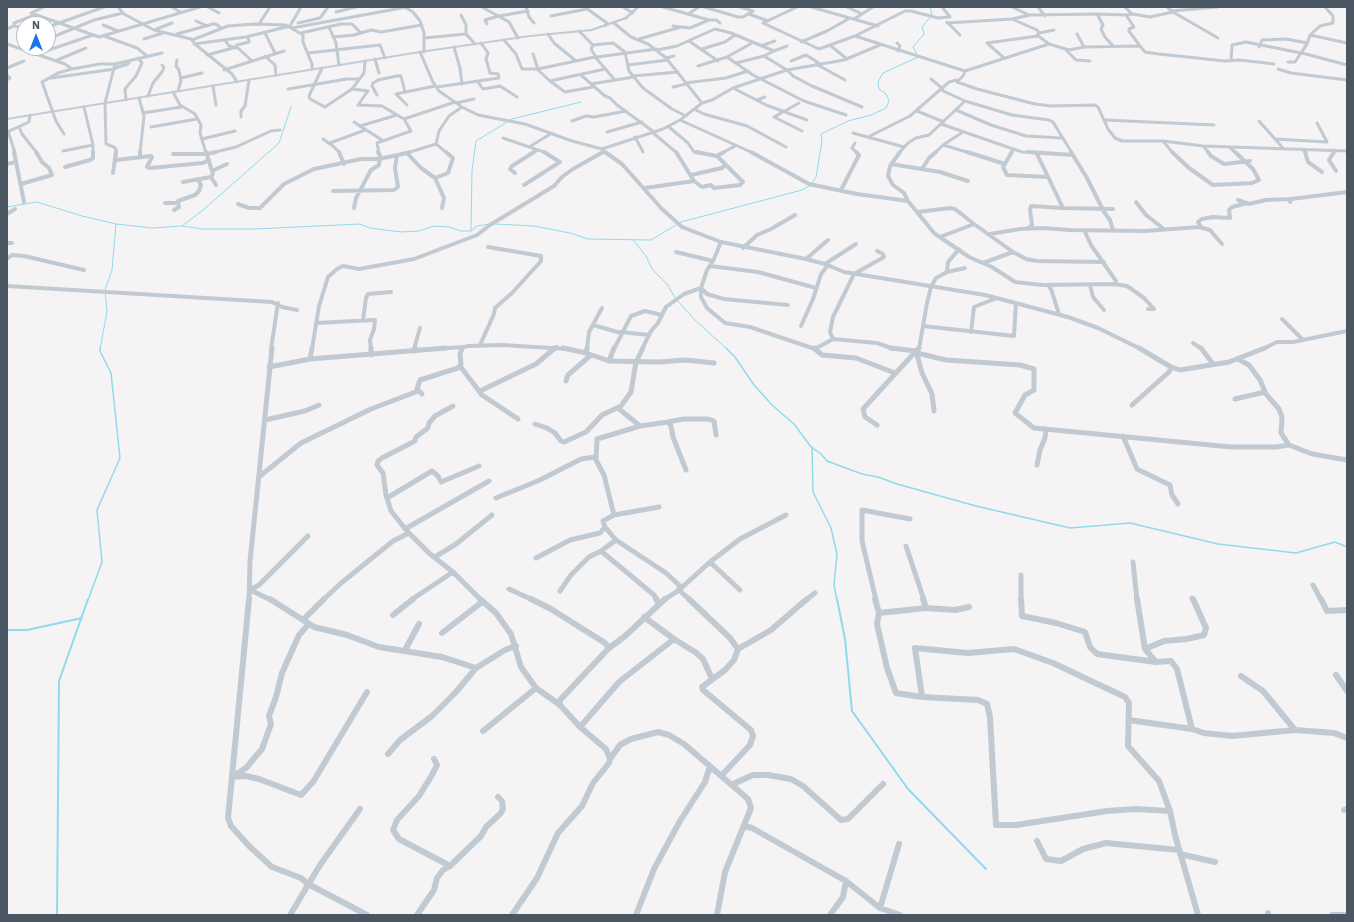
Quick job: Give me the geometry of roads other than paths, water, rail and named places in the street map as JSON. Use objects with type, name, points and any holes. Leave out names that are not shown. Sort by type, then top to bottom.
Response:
[{"type":"main road","points":[[7,119],[454,47],[579,31],[614,23],[626,18],[638,7]]},
{"type":"street","points":[[38,16],[31,12],[44,7]]},
{"type":"street","points":[[56,24],[104,7]]},
{"type":"street","points":[[118,7],[123,13],[154,30],[163,33],[176,34],[192,40],[194,44],[207,56],[234,76],[237,82]]},
{"type":"street","points":[[172,7],[180,12]]},
{"type":"street","points":[[56,22],[76,28],[97,37],[198,7]]},
{"type":"street","points":[[208,7],[219,13]]},
{"type":"street","points":[[259,24],[270,7]]},
{"type":"street","points":[[292,26],[301,7]]},
{"type":"street","points":[[194,44],[249,36],[292,26],[320,18],[328,7]]},
{"type":"street","points":[[336,12],[356,7]]},
{"type":"street","points":[[192,40],[228,26],[254,24],[279,24],[292,26],[391,8],[407,7],[417,16],[422,25],[424,38],[422,52],[436,87],[443,95],[462,107],[478,114],[525,124],[603,151],[622,164],[645,188],[662,209],[682,227],[721,242],[743,248],[806,259],[827,265],[840,271],[854,274],[997,298],[1059,314],[1098,328],[1140,349],[1171,367],[1184,370],[1238,359],[1264,350],[1277,342],[1293,342],[1347,331]]},
{"type":"street","points":[[482,7],[509,22],[518,38]]},
{"type":"street","points":[[623,7],[633,13]]},
{"type":"street","points":[[663,7],[709,20],[716,20],[720,23]]},
{"type":"street","points":[[688,14],[699,7]]},
{"type":"street","points":[[704,7],[738,17],[749,14],[753,10],[740,7]]},
{"type":"street","points":[[796,7],[763,23],[819,50],[878,26],[907,11],[945,20],[1012,19],[1030,15],[1045,16],[1097,14],[1132,14],[1150,17],[1172,11],[1218,7]]},
{"type":"street","points":[[812,7],[878,26]]},
{"type":"street","points":[[847,7],[862,14]]},
{"type":"street","points":[[801,42],[862,14],[873,7]]},
{"type":"street","points":[[942,7],[950,16],[945,20]]},
{"type":"street","points":[[1012,7],[1030,15]]},
{"type":"street","points":[[1038,7],[1045,16]]},
{"type":"street","points":[[1125,7],[1132,14]]},
{"type":"street","points":[[1167,7],[1218,38]]},
{"type":"street","points":[[1288,62],[1295,62],[1307,43],[1310,34],[1320,26],[1333,23],[1333,16],[1325,7]]},
{"type":"street","points":[[551,16],[586,8],[607,23],[605,26]]},
{"type":"street","points":[[487,24],[486,20],[527,9],[534,24]]},
{"type":"street","points":[[186,10],[191,14]]},
{"type":"street","points":[[56,36],[94,20],[123,13]]},
{"type":"street","points":[[461,14],[466,25],[466,34],[475,44]]},
{"type":"street","points":[[749,14],[768,21]]},
{"type":"street","points":[[1097,14],[1103,25],[1102,29],[1105,37],[1114,47]]},
{"type":"street","points":[[7,29],[14,26],[14,23],[35,15]]},
{"type":"street","points":[[1126,15],[1134,27],[1129,29],[1129,31],[1145,52],[1274,64]]},
{"type":"street","points":[[1012,19],[1031,27],[1049,44],[1066,50],[1084,47],[1140,46]]},
{"type":"street","points":[[673,26],[693,28],[709,20]]},
{"type":"street","points":[[945,20],[960,35]]},
{"type":"street","points":[[196,21],[205,25]]},
{"type":"street","points":[[154,30],[172,23]]},
{"type":"street","points":[[614,23],[630,37],[638,39],[656,49],[667,59],[702,103]]},
{"type":"street","points":[[176,34],[205,25],[216,24],[221,28]]},
{"type":"street","points":[[252,29],[254,24]]},
{"type":"street","points":[[301,33],[341,24],[354,24],[361,33]]},
{"type":"street","points":[[103,25],[118,31]]},
{"type":"street","points":[[333,37],[361,33],[374,29],[381,32],[422,25]]},
{"type":"street","points":[[292,26],[301,33],[312,69]]},
{"type":"street","points":[[329,27],[337,50],[339,65]]},
{"type":"street","points":[[638,39],[681,27]]},
{"type":"street","points":[[533,54],[538,69],[625,52],[677,46],[715,29],[735,35],[774,51]]},
{"type":"street","points":[[1003,58],[999,52],[987,43],[1054,30]]},
{"type":"street","points":[[579,31],[593,45]]},
{"type":"street","points":[[144,40],[163,33]]},
{"type":"street","points":[[265,33],[275,53]]},
{"type":"street","points":[[424,38],[466,34]]},
{"type":"street","points":[[548,34],[554,43],[576,61]]},
{"type":"street","points":[[1077,34],[1084,47]]},
{"type":"street","points":[[1310,34],[1347,43]]},
{"type":"street","points":[[56,48],[93,35]]},
{"type":"street","points":[[702,49],[726,42],[735,35]]},
{"type":"street","points":[[104,36],[138,48],[148,56]]},
{"type":"street","points":[[207,56],[249,42],[249,36]]},
{"type":"street","points":[[855,36],[898,51],[952,65],[965,71],[1049,44]]},
{"type":"street","points":[[1260,47],[1262,40],[1282,39],[1307,43]]},
{"type":"street","points":[[225,40],[231,48]]},
{"type":"street","points":[[504,40],[516,54],[522,69],[537,69],[565,92],[633,76],[678,72]]},
{"type":"street","points":[[689,41],[718,61]]},
{"type":"street","points":[[761,46],[775,41]]},
{"type":"street","points":[[593,45],[612,42],[625,52],[629,71],[643,88],[672,109],[686,116]]},
{"type":"street","points":[[698,66],[718,61],[752,42]]},
{"type":"street","points":[[1231,61],[1232,45],[1246,42],[1260,47],[1301,53],[1347,64]]},
{"type":"street","points":[[407,104],[395,95],[405,92],[499,78],[498,74],[490,73],[486,60],[488,53],[481,43]]},
{"type":"street","points":[[897,43],[900,46],[898,51]]},
{"type":"street","points":[[593,45],[591,49],[596,57],[615,80]]},
{"type":"street","points":[[310,359],[319,306],[328,278],[337,268],[344,266],[359,268],[401,262],[477,235],[490,225],[554,186],[562,177],[573,169],[603,151],[635,138],[669,127],[702,103],[733,88],[787,70],[847,59],[880,45]]},
{"type":"street","points":[[308,53],[380,46],[385,58]]},
{"type":"street","points":[[736,63],[764,56],[788,46]]},
{"type":"street","points":[[831,46],[847,59]]},
{"type":"street","points":[[454,47],[460,66],[462,84]]},
{"type":"street","points":[[55,61],[86,48]]},
{"type":"street","points":[[231,48],[238,48],[252,61]]},
{"type":"street","points":[[1066,50],[1076,60],[1090,61]]},
{"type":"street","points":[[224,70],[284,51]]},
{"type":"street","points":[[64,134],[52,112],[47,94],[42,84],[48,79],[58,73],[72,69],[100,64],[115,64],[162,53]]},
{"type":"street","points":[[791,62],[806,55],[817,64],[845,80]]},
{"type":"street","points":[[42,56],[66,65],[72,69]]},
{"type":"street","points":[[265,56],[275,65],[276,75]]},
{"type":"street","points":[[628,65],[667,59],[674,56]]},
{"type":"street","points":[[764,56],[787,70],[793,76],[812,86],[862,107]]},
{"type":"street","points":[[726,57],[760,78],[804,101],[846,115]]},
{"type":"street","points":[[126,100],[126,87],[136,76],[142,63],[138,58]]},
{"type":"street","points":[[48,79],[115,69],[128,64],[131,60]]},
{"type":"street","points":[[177,60],[176,66],[179,70],[180,78],[176,92],[181,106]]},
{"type":"street","points":[[375,60],[379,73]]},
{"type":"street","points":[[7,68],[24,61]]},
{"type":"street","points":[[322,68],[309,96],[310,99],[326,107],[352,88],[364,73],[365,61]]},
{"type":"street","points":[[113,173],[116,160],[115,148],[106,144],[105,103],[115,69],[115,64]]},
{"type":"street","points":[[148,96],[150,94],[153,82],[162,72],[164,67],[162,65]]},
{"type":"street","points":[[550,81],[605,69]]},
{"type":"street","points":[[1278,69],[1291,73],[1347,80]]},
{"type":"street","points":[[673,87],[686,83],[726,78],[748,71]]},
{"type":"street","points":[[868,137],[882,129],[900,122],[917,111],[951,81],[963,76],[965,71]]},
{"type":"street","points":[[180,78],[202,73]]},
{"type":"street","points":[[581,75],[592,86],[642,122],[677,154],[690,175],[702,187],[711,185],[714,188],[740,185],[743,182],[717,156],[694,152],[688,143],[669,127]]},
{"type":"street","points":[[7,76],[10,78],[7,80]]},
{"type":"street","points":[[377,95],[372,86],[375,81],[401,76],[405,92]]},
{"type":"street","points":[[288,89],[347,79],[359,79]]},
{"type":"street","points":[[931,79],[942,90],[965,101],[1016,116],[1051,121],[1087,178],[1110,220],[1113,230]]},
{"type":"street","points":[[241,117],[241,112],[245,106],[249,80]]},
{"type":"street","points":[[956,80],[959,83],[978,89],[1035,104],[1051,106],[1095,105],[1098,107],[1108,129],[1118,140],[1203,146],[1347,151]]},
{"type":"street","points":[[478,82],[483,88],[500,86],[517,97]]},
{"type":"street","points":[[213,86],[216,105]]},
{"type":"street","points":[[352,88],[368,91],[374,90]]},
{"type":"street","points":[[733,88],[757,100],[807,120]]},
{"type":"street","points":[[354,208],[356,198],[362,190],[370,172],[379,165],[380,156],[376,144],[382,140],[410,132],[410,127],[404,119],[380,105],[358,105],[368,91]]},
{"type":"street","points":[[757,100],[766,97]]},
{"type":"street","points":[[139,98],[143,113],[143,140],[140,157]]},
{"type":"street","points":[[404,119],[456,102],[474,98]]},
{"type":"street","points":[[965,101],[929,134],[914,138],[904,147],[891,164],[888,176],[892,183],[904,193],[908,201],[934,233],[969,257],[983,263],[1015,282],[1050,286],[1114,284],[1127,286],[1154,309],[1148,309]]},
{"type":"street","points":[[799,103],[783,111],[774,117],[774,119],[802,131]]},
{"type":"street","points":[[143,113],[181,106],[194,112],[201,124],[200,133],[213,174],[210,177]]},
{"type":"street","points":[[65,167],[92,159],[92,145],[84,107]]},
{"type":"street","points":[[436,144],[439,131],[447,119],[462,107]]},
{"type":"street","points":[[694,109],[704,114],[747,126],[786,147]]},
{"type":"street","points":[[956,110],[992,125],[1026,136],[1062,138]]},
{"type":"street","points":[[572,121],[586,116],[594,117],[626,111]]},
{"type":"street","points":[[917,111],[963,132],[1012,150],[1037,154],[1073,155]]},
{"type":"street","points":[[24,202],[13,146],[8,131],[29,122],[30,115]]},
{"type":"street","points":[[360,126],[398,115]]},
{"type":"street","points":[[151,127],[197,119]]},
{"type":"street","points":[[680,120],[757,155],[806,183],[857,194],[908,201]]},
{"type":"street","points":[[1104,120],[1214,125]]},
{"type":"street","points":[[354,122],[382,140]]},
{"type":"street","points":[[607,132],[642,122]]},
{"type":"street","points":[[1259,122],[1283,148]]},
{"type":"street","points":[[1275,139],[1326,142],[1317,123]]},
{"type":"street","points":[[19,127],[22,134],[42,162],[49,168],[52,175],[21,184]]},
{"type":"street","points":[[173,154],[207,154],[232,148],[271,131],[280,130]]},
{"type":"street","points":[[330,144],[365,130]]},
{"type":"street","points":[[202,139],[235,131]]},
{"type":"street","points":[[922,169],[929,158],[943,145],[963,132]]},
{"type":"street","points":[[529,147],[552,133]]},
{"type":"street","points":[[853,133],[904,147]]},
{"type":"street","points":[[503,138],[549,154],[560,162],[524,185]]},
{"type":"street","points":[[635,138],[643,152]]},
{"type":"street","points":[[323,140],[341,154],[344,164]]},
{"type":"street","points":[[1163,142],[1184,164],[1213,185],[1252,183],[1259,180],[1253,169],[1242,161],[1229,147]]},
{"type":"street","points":[[238,204],[249,208],[260,208],[284,184],[314,169],[363,159],[379,159],[407,153],[436,144]]},
{"type":"street","points":[[435,178],[448,173],[453,158],[436,144]]},
{"type":"street","points":[[841,190],[859,155],[852,148],[855,144]]},
{"type":"street","points":[[63,151],[92,145]]},
{"type":"street","points":[[943,145],[1005,164]]},
{"type":"street","points":[[7,148],[13,146]]},
{"type":"street","points":[[717,156],[735,146]]},
{"type":"street","points":[[1203,146],[1211,156],[1224,164],[1250,161]]},
{"type":"street","points":[[1302,149],[1305,151],[1308,162],[1322,172]]},
{"type":"street","points":[[515,173],[510,169],[512,166],[538,150]]},
{"type":"street","points":[[1012,150],[1003,169],[1010,176],[1048,177]]},
{"type":"street","points":[[1335,150],[1334,154],[1329,160],[1336,171]]},
{"type":"street","points":[[407,153],[421,168],[435,178],[444,198],[442,208]]},
{"type":"street","points":[[1037,154],[1063,208]]},
{"type":"street","points":[[333,191],[394,190],[398,187],[395,168],[397,155]]},
{"type":"street","points":[[116,160],[152,157],[148,167],[150,168],[203,163],[209,160]]},
{"type":"street","points":[[7,164],[16,162]]},
{"type":"street","points":[[212,171],[227,164]]},
{"type":"street","points":[[891,164],[940,172],[968,181]]},
{"type":"street","points":[[690,175],[711,172],[722,168],[725,165]]},
{"type":"street","points":[[183,182],[210,177]]},
{"type":"street","points":[[210,177],[216,185]]},
{"type":"street","points":[[165,203],[178,203],[199,191],[201,185],[198,179]]},
{"type":"street","points":[[645,188],[694,180]]},
{"type":"street","points":[[1201,227],[1198,222],[1202,219],[1213,217],[1230,218],[1229,210],[1232,207],[1247,203],[1291,200],[1347,192]]},
{"type":"street","points":[[1238,200],[1247,203]]},
{"type":"street","points":[[1136,202],[1146,215],[1164,229]]},
{"type":"street","points":[[174,210],[179,207],[178,203]]},
{"type":"street","points":[[1027,229],[1032,225],[1030,210],[1031,206],[1113,209]]},
{"type":"street","points":[[918,212],[950,208],[955,209],[1013,252],[1026,259],[1037,261],[1104,262]]},
{"type":"street","points":[[7,214],[15,209]]},
{"type":"street","points":[[743,248],[757,235],[771,229],[795,215]]},
{"type":"street","points":[[940,237],[974,224]]},
{"type":"street","points":[[990,234],[1043,228],[1087,231],[1145,231],[1201,227],[1210,230],[1222,244]]},
{"type":"street","points":[[1087,231],[1091,245],[1116,281],[1114,284]]},
{"type":"street","points":[[806,259],[828,240]]},
{"type":"street","points":[[721,242],[701,288],[701,297],[707,308],[725,323],[750,328],[814,349],[822,354],[856,358],[895,373]]},
{"type":"street","points":[[7,243],[12,243]]},
{"type":"street","points":[[801,326],[814,299],[821,274],[827,265],[856,244]]},
{"type":"street","points":[[480,345],[494,314],[495,308],[512,293],[541,261],[541,256],[488,247]]},
{"type":"street","points":[[947,272],[948,262],[959,249]]},
{"type":"street","points":[[676,252],[681,252],[711,263],[758,272],[816,288]]},
{"type":"street","points":[[833,338],[830,332],[833,317],[854,274],[884,256],[884,254],[877,252]]},
{"type":"street","points":[[983,263],[1013,252]]},
{"type":"street","points":[[7,259],[12,255],[24,256],[84,270]]},
{"type":"street","points":[[877,425],[865,416],[863,409],[895,373],[919,350],[926,303],[931,287],[936,278],[947,272],[965,268]]},
{"type":"street","points":[[1090,285],[1093,297],[1104,310]]},
{"type":"street","points":[[7,286],[278,303],[282,307],[297,310]]},
{"type":"street","points":[[1050,286],[1056,309],[1059,314]]},
{"type":"street","points":[[701,288],[707,294],[719,298],[788,305]]},
{"type":"street","points":[[535,424],[547,428],[555,433],[561,441],[564,442],[586,432],[602,415],[618,408],[631,392],[636,362],[649,335],[658,323],[666,307],[684,294],[701,288]]},
{"type":"street","points":[[363,320],[366,298],[368,294],[391,292]]},
{"type":"street","points":[[972,332],[974,307],[997,298]]},
{"type":"street","points":[[278,303],[269,367],[260,476],[250,561],[250,590],[228,818],[231,826],[250,847],[272,867],[301,878],[308,884],[367,915]]},
{"type":"street","points":[[923,326],[1014,336],[1016,303]]},
{"type":"street","points":[[566,381],[568,374],[588,354],[589,332],[602,308]]},
{"type":"street","points":[[1051,313],[1056,309]]},
{"type":"street","points":[[608,361],[621,333],[632,315],[644,311],[662,315]]},
{"type":"street","points":[[1282,319],[1302,340]]},
{"type":"street","points":[[316,323],[375,320],[374,329],[370,340],[371,355]]},
{"type":"street","points":[[593,325],[621,333],[649,335]]},
{"type":"street","points":[[414,351],[420,328]]},
{"type":"street","points":[[814,349],[833,338],[876,343],[896,350],[917,352],[946,360],[1020,365],[1034,369],[1034,390],[1025,395],[1015,413],[1024,422],[1034,428],[1231,447],[1276,447],[1289,445],[1312,454],[1347,460]]},
{"type":"street","points":[[1193,342],[1203,350],[1213,364]]},
{"type":"street","points":[[269,367],[310,359],[480,345],[556,348],[588,354],[608,361],[636,362],[685,360],[714,363]]},
{"type":"street","points":[[463,347],[460,354],[460,366],[482,395],[518,419]]},
{"type":"street","points":[[480,391],[536,364],[556,348]]},
{"type":"street","points":[[917,352],[925,382],[932,394],[934,411]]},
{"type":"street","points":[[1238,359],[1244,360],[1249,365],[1260,380],[1265,392],[1281,413],[1281,433],[1289,445]]},
{"type":"street","points":[[260,476],[301,443],[371,409],[420,393],[420,380],[454,370],[460,366]]},
{"type":"street","points":[[1132,405],[1169,372],[1171,367]]},
{"type":"street","points":[[1235,399],[1265,392]]},
{"type":"street","points":[[265,420],[305,411],[319,405]]},
{"type":"street","points":[[453,406],[435,416],[429,423],[428,428],[416,437],[415,441],[378,461],[377,465],[383,473],[387,498],[391,511],[407,531],[453,572],[482,602],[496,613],[511,634],[516,646],[521,667],[536,688],[560,705],[580,727],[606,749],[610,758]]},
{"type":"street","points":[[618,408],[640,426]]},
{"type":"street","points":[[614,515],[608,497],[604,475],[596,462],[595,457],[596,444],[599,438],[633,430],[640,426],[683,419],[708,419],[714,421],[716,435]]},
{"type":"street","points":[[668,422],[686,470]]},
{"type":"street","points":[[1037,464],[1040,450],[1045,438],[1046,429]]},
{"type":"street","points":[[1124,436],[1137,469],[1170,485],[1172,495],[1178,504]]},
{"type":"street","points":[[496,498],[540,480],[581,459],[595,457]]},
{"type":"street","points":[[387,498],[432,471],[438,476],[441,482],[479,466]]},
{"type":"street","points":[[232,777],[246,768],[262,749],[271,724],[269,716],[276,697],[282,673],[299,634],[306,622],[340,584],[393,541],[489,481]]},
{"type":"street","points":[[659,507],[614,515],[603,521],[605,527],[616,540],[666,573],[679,586],[679,590],[730,638],[738,649]]},
{"type":"street","points":[[910,519],[862,510],[862,541],[869,577],[879,613],[878,624],[893,687],[896,693],[922,697],[978,700],[987,704],[990,717],[996,825],[1016,825],[1107,811],[1136,809],[1170,811]]},
{"type":"street","points":[[435,557],[456,544],[492,515]]},
{"type":"street","points":[[560,705],[560,700],[609,648],[624,637],[659,604],[679,590],[710,562],[740,539],[786,515]]},
{"type":"street","points":[[536,558],[570,540],[600,532],[605,527]]},
{"type":"street","points":[[250,590],[259,585],[308,536]]},
{"type":"street","points":[[560,591],[571,575],[589,557],[601,551],[616,540]]},
{"type":"street","points":[[906,546],[926,608]]},
{"type":"street","points":[[601,551],[654,595],[659,604]]},
{"type":"street","points":[[710,562],[740,590]]},
{"type":"street","points":[[1133,562],[1139,617],[1146,649],[1156,662]]},
{"type":"street","points":[[393,615],[417,596],[453,572]]},
{"type":"street","points":[[1021,575],[1022,616],[1056,623],[1085,632],[1090,647],[1097,654],[1156,662],[1171,660],[1177,669],[1192,728]]},
{"type":"street","points":[[1313,585],[1327,611],[1347,610]]},
{"type":"street","points":[[509,589],[551,609],[605,643],[609,648]]},
{"type":"street","points":[[250,590],[264,596],[306,622],[379,647],[442,657],[476,668]]},
{"type":"street","points":[[722,775],[750,745],[753,736],[751,730],[703,690],[702,687],[712,678],[725,670],[734,660],[738,649],[771,630],[815,593]]},
{"type":"street","points":[[1146,649],[1164,642],[1187,639],[1204,634],[1206,628],[1192,598]]},
{"type":"street","points":[[442,633],[482,602]]},
{"type":"street","points":[[879,613],[926,608],[955,610],[969,607]]},
{"type":"street","points":[[644,617],[703,659],[712,678]]},
{"type":"street","points":[[405,650],[419,624]]},
{"type":"street","points":[[580,727],[619,682],[674,639]]},
{"type":"street","points":[[388,754],[400,740],[432,716],[456,692],[476,668],[505,650],[516,646]]},
{"type":"street","points":[[922,697],[915,648],[968,652],[1014,649],[1053,663],[1125,697],[1129,703],[1128,746],[1159,781],[1170,811],[1179,852],[1188,874],[1198,915]]},
{"type":"street","points":[[1336,675],[1347,691]]},
{"type":"street","points":[[1241,676],[1263,691],[1295,730]]},
{"type":"street","points":[[483,731],[536,688]]},
{"type":"street","points":[[232,777],[246,776],[259,779],[302,795],[313,782],[367,692]]},
{"type":"street","points":[[1129,720],[1192,728],[1204,733],[1232,736],[1295,730],[1334,733],[1347,738]]},
{"type":"street","points":[[512,915],[537,878],[558,833],[582,806],[593,783],[606,769],[610,758],[620,745],[631,739],[658,732],[669,735],[684,744],[733,784],[748,798],[751,804],[751,808],[725,872],[717,915]]},
{"type":"street","points":[[434,759],[437,765],[432,776],[419,796],[397,820],[393,830],[399,839],[450,866]]},
{"type":"street","points":[[636,915],[654,869],[680,821],[705,782],[710,766]]},
{"type":"street","points":[[733,784],[753,776],[768,775],[791,779],[803,786],[841,820],[848,819],[883,784]]},
{"type":"street","points":[[417,915],[434,890],[437,878],[443,870],[450,866],[481,836],[486,827],[500,814],[503,809],[502,801],[498,797]]},
{"type":"street","points":[[290,915],[327,854],[360,809]]},
{"type":"street","points":[[744,826],[752,828],[846,881],[880,908],[900,915]]},
{"type":"street","points":[[1037,841],[1046,859],[1061,861],[1083,849],[1106,843],[1137,845],[1179,852],[1215,862]]},
{"type":"street","points":[[880,908],[899,844]]},
{"type":"street","points":[[830,915],[843,896],[846,881]]},
{"type":"street","points":[[1332,915],[1346,915]]},
{"type":"waterway","points":[[917,54],[913,47],[924,34],[922,27],[932,15],[930,7]]},
{"type":"waterway","points":[[494,224],[534,226],[570,233],[588,239],[651,240],[681,222],[802,190],[811,185],[816,177],[822,141],[821,134],[848,121],[871,115],[886,108],[889,101],[886,94],[879,89],[878,82],[883,73],[918,57]]},
{"type":"waterway","points":[[471,231],[472,171],[476,141],[512,119],[581,102]]},
{"type":"waterway","points":[[182,226],[202,211],[279,143],[291,107]]},
{"type":"waterway","points":[[7,207],[37,202],[82,216],[116,224]]},
{"type":"waterway","points":[[100,349],[107,312],[105,290],[112,270],[116,224]]},
{"type":"waterway","points":[[116,224],[152,228],[182,226]]},
{"type":"waterway","points":[[182,226],[202,229],[254,229],[360,224],[370,228],[401,232],[419,231],[434,226],[449,227],[461,231],[471,231]]},
{"type":"waterway","points":[[471,231],[477,226],[490,224]]},
{"type":"waterway","points":[[633,240],[646,256],[652,269],[667,284],[676,299],[695,320],[727,349]]},
{"type":"waterway","points":[[88,600],[102,562],[97,510],[120,458],[111,373],[100,349]]},
{"type":"waterway","points":[[727,349],[735,357],[754,385],[772,405],[794,424],[812,448]]},
{"type":"waterway","points":[[812,448],[821,454],[827,461],[862,474],[878,477],[897,484],[976,506],[1070,528],[1130,523],[1218,544],[1296,553],[1335,542],[1347,547]]},
{"type":"waterway","points":[[812,448],[813,492],[831,528],[837,554],[834,585],[837,600]]},
{"type":"waterway","points":[[81,618],[88,599]]},
{"type":"waterway","points":[[837,599],[845,639],[852,711],[908,789],[986,869]]},
{"type":"waterway","points":[[7,630],[27,630],[81,618]]},
{"type":"waterway","points":[[57,915],[59,681],[81,618]]}]
